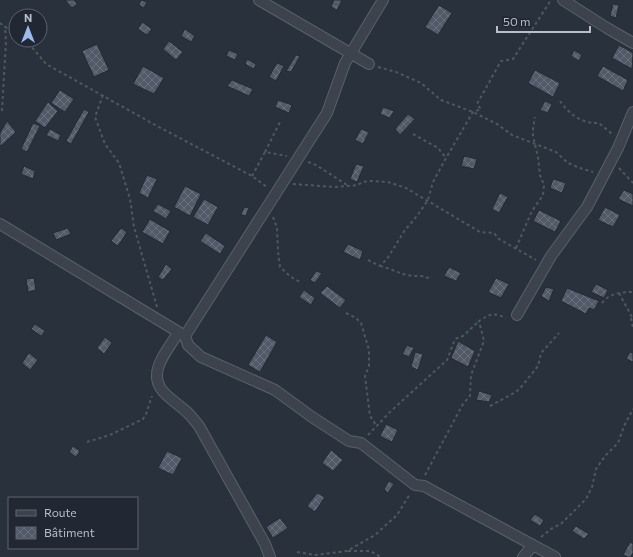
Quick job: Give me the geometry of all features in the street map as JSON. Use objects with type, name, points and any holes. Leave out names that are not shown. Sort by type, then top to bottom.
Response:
[{"type":"street","points":[[259,0],[369,64]]},
{"type":"street","points":[[270,557],[265,544],[200,426],[187,412],[163,392],[158,385],[156,377],[159,364],[181,335],[266,208],[327,113],[345,63],[383,0]]},
{"type":"street","points":[[563,0],[633,43]]},
{"type":"street","points":[[517,315],[559,244],[587,207],[621,140],[633,112]]},
{"type":"street","points":[[0,224],[181,335],[188,345],[201,357],[275,390],[312,417],[349,441],[361,443],[415,485],[424,486],[434,491],[555,557]]},
{"type":"street","points":[[523,557],[533,545]]},
{"type":"path","points":[[380,266],[387,259],[404,230],[417,216],[428,200],[434,182],[446,158],[473,112],[481,109],[477,104],[501,61],[512,59],[550,0]]},
{"type":"path","points":[[0,23],[8,28]]},
{"type":"path","points":[[2,111],[6,41],[5,26]]},
{"type":"path","points":[[33,48],[46,64],[252,176],[275,192]]},
{"type":"path","points":[[369,64],[396,72],[421,83],[441,100],[473,112],[497,124],[512,135],[556,152],[568,163],[580,168],[604,174]]},
{"type":"path","points":[[103,95],[95,117],[106,144],[119,163],[130,199],[134,227],[157,304],[159,321]]},
{"type":"path","points":[[560,100],[567,112],[591,124],[599,123],[621,140]]},
{"type":"path","points":[[516,248],[532,211],[542,195],[544,185],[540,174],[533,129],[535,117]]},
{"type":"path","points":[[265,152],[281,120]]},
{"type":"path","points":[[413,134],[438,148],[446,158]]},
{"type":"path","points":[[611,160],[633,183]]},
{"type":"path","points":[[283,181],[298,185],[334,187],[358,185],[362,182],[371,181],[388,182],[406,188],[480,232],[494,233],[499,239],[546,266]]},
{"type":"path","points":[[266,208],[273,217],[277,228],[280,267],[291,277],[302,283]]},
{"type":"path","points":[[368,260],[410,277],[432,277]]},
{"type":"path","points":[[602,304],[606,299],[615,293],[633,292]]},
{"type":"path","points":[[619,293],[632,318],[633,328]]},
{"type":"path","points":[[346,313],[356,318],[361,323],[369,350],[369,366],[365,376],[366,387],[370,416],[376,425]]},
{"type":"path","points":[[361,443],[376,425],[446,360],[455,339],[463,336],[479,321],[490,315],[497,314],[511,320],[517,315]]},
{"type":"path","points":[[347,551],[375,535],[397,515],[415,485],[422,480],[463,404],[470,396],[471,375],[484,341],[479,321]]},
{"type":"path","points":[[490,406],[516,392],[522,386],[538,366],[542,353],[559,333]]},
{"type":"path","points":[[87,442],[110,435],[143,419],[152,396]]},
{"type":"path","points":[[533,545],[551,529],[562,522],[586,499],[593,483],[596,469],[605,456],[618,443],[624,426],[633,409]]},
{"type":"path","points":[[297,552],[315,555],[347,551],[370,551],[381,557]]},
{"type":"building","points":[[65,0],[74,0],[77,4],[72,8]]},
{"type":"building","points":[[141,0],[147,2],[144,8],[139,5]]},
{"type":"building","points":[[334,0],[342,0],[337,10],[331,7]]},
{"type":"building","points":[[613,4],[619,5],[616,18],[610,16]]},
{"type":"building","points":[[439,5],[452,13],[438,35],[425,27]]},
{"type":"building","points":[[142,22],[152,29],[147,35],[138,29]]},
{"type":"building","points":[[185,29],[195,36],[191,42],[181,36]]},
{"type":"building","points":[[169,41],[183,52],[176,60],[163,49]]},
{"type":"building","points":[[97,44],[109,70],[94,77],[82,51]]},
{"type":"building","points":[[619,45],[633,53],[632,69],[612,58]]},
{"type":"building","points":[[229,50],[238,54],[235,60],[226,56]]},
{"type":"building","points":[[574,50],[582,55],[579,61],[571,56]]},
{"type":"building","points":[[296,55],[300,56],[291,72],[286,71]]},
{"type":"building","points":[[247,59],[256,64],[254,69],[245,64]]},
{"type":"building","points":[[277,63],[284,66],[276,81],[269,77]]},
{"type":"building","points":[[143,66],[164,78],[154,94],[133,84]]},
{"type":"building","points":[[603,66],[628,80],[623,91],[597,76]]},
{"type":"building","points":[[535,70],[560,83],[553,97],[528,83]]},
{"type":"building","points":[[232,80],[253,89],[249,96],[227,86]]},
{"type":"building","points":[[60,90],[74,99],[65,112],[51,103]]},
{"type":"building","points":[[278,100],[292,105],[289,113],[275,107]]},
{"type":"building","points":[[545,101],[552,104],[548,113],[540,110]]},
{"type":"building","points":[[48,102],[58,111],[45,128],[35,121]]},
{"type":"building","points":[[383,107],[394,111],[390,118],[380,114]]},
{"type":"building","points":[[84,109],[89,112],[71,144],[66,141]]},
{"type":"building","points":[[408,114],[415,119],[400,135],[395,129]]},
{"type":"building","points":[[7,121],[16,132],[1,146],[0,133]]},
{"type":"building","points":[[33,123],[40,126],[27,152],[21,149]]},
{"type":"building","points":[[50,129],[61,135],[58,141],[46,135]]},
{"type":"building","points":[[361,129],[369,132],[363,144],[355,140]]},
{"type":"building","points":[[464,156],[477,159],[474,169],[461,166]]},
{"type":"building","points":[[356,164],[364,166],[357,182],[350,179]]},
{"type":"building","points":[[24,166],[35,171],[33,179],[21,174]]},
{"type":"building","points":[[147,175],[157,179],[148,198],[139,193]]},
{"type":"building","points":[[553,179],[566,183],[562,193],[550,188]]},
{"type":"building","points":[[185,186],[201,194],[190,216],[174,207]]},
{"type":"building","points":[[624,190],[633,194],[633,206],[618,199]]},
{"type":"building","points":[[500,193],[508,197],[499,213],[492,209]]},
{"type":"building","points":[[204,199],[218,207],[208,225],[193,217]]},
{"type":"building","points":[[158,204],[171,211],[166,219],[153,211]]},
{"type":"building","points":[[244,207],[249,208],[246,216],[241,215]]},
{"type":"building","points":[[605,207],[620,215],[613,227],[598,220]]},
{"type":"building","points":[[539,210],[561,221],[555,232],[533,221]]},
{"type":"building","points":[[150,219],[170,231],[163,244],[142,232]]},
{"type":"building","points":[[68,228],[71,234],[56,240],[53,233]]},
{"type":"building","points":[[121,228],[127,232],[118,246],[111,241]]},
{"type":"building","points":[[206,233],[225,246],[220,254],[200,241]]},
{"type":"building","points":[[348,244],[363,251],[360,260],[343,252]]},
{"type":"building","points":[[166,264],[172,269],[163,280],[158,277]]},
{"type":"building","points":[[449,267],[461,273],[456,281],[444,276]]},
{"type":"building","points":[[316,271],[322,273],[315,283],[310,280]]},
{"type":"building","points":[[34,278],[36,290],[28,292],[26,279]]},
{"type":"building","points":[[496,278],[509,284],[501,298],[488,292]]},
{"type":"building","points":[[596,284],[608,290],[604,298],[591,292]]},
{"type":"building","points":[[327,286],[346,300],[340,308],[320,293]]},
{"type":"building","points":[[546,287],[554,289],[549,301],[541,296]]},
{"type":"building","points":[[567,288],[599,301],[594,310],[589,308],[586,314],[561,301]]},
{"type":"building","points":[[304,290],[315,298],[311,305],[299,297]]},
{"type":"building","points":[[35,324],[45,331],[41,336],[31,329]]},
{"type":"building","points":[[266,335],[277,342],[260,372],[248,365]]},
{"type":"building","points":[[105,337],[112,343],[104,354],[97,348]]},
{"type":"building","points":[[458,341],[475,351],[468,367],[451,358]]},
{"type":"building","points":[[407,345],[414,348],[409,357],[402,354]]},
{"type":"building","points":[[415,352],[423,354],[418,370],[411,367]]},
{"type":"building","points":[[630,352],[633,353],[633,362],[626,359]]},
{"type":"building","points":[[29,353],[38,360],[30,370],[22,363]]},
{"type":"building","points":[[479,391],[492,395],[489,402],[476,400]]},
{"type":"building","points":[[386,424],[398,430],[392,442],[380,436]]},
{"type":"building","points":[[73,446],[80,451],[76,457],[69,452]]},
{"type":"building","points":[[331,450],[343,460],[333,471],[322,463]]},
{"type":"building","points":[[167,451],[182,458],[173,475],[158,468]]},
{"type":"building","points":[[389,481],[394,484],[388,493],[384,489]]},
{"type":"building","points":[[317,493],[325,497],[315,512],[307,506]]},
{"type":"building","points":[[535,514],[544,520],[540,526],[530,520]]},
{"type":"building","points":[[280,518],[288,528],[273,538],[266,527]]},
{"type":"building","points":[[576,526],[589,534],[584,539],[572,531]]},
{"type":"building","points":[[630,542],[633,544],[633,553],[631,557],[628,557],[623,555]]}]
